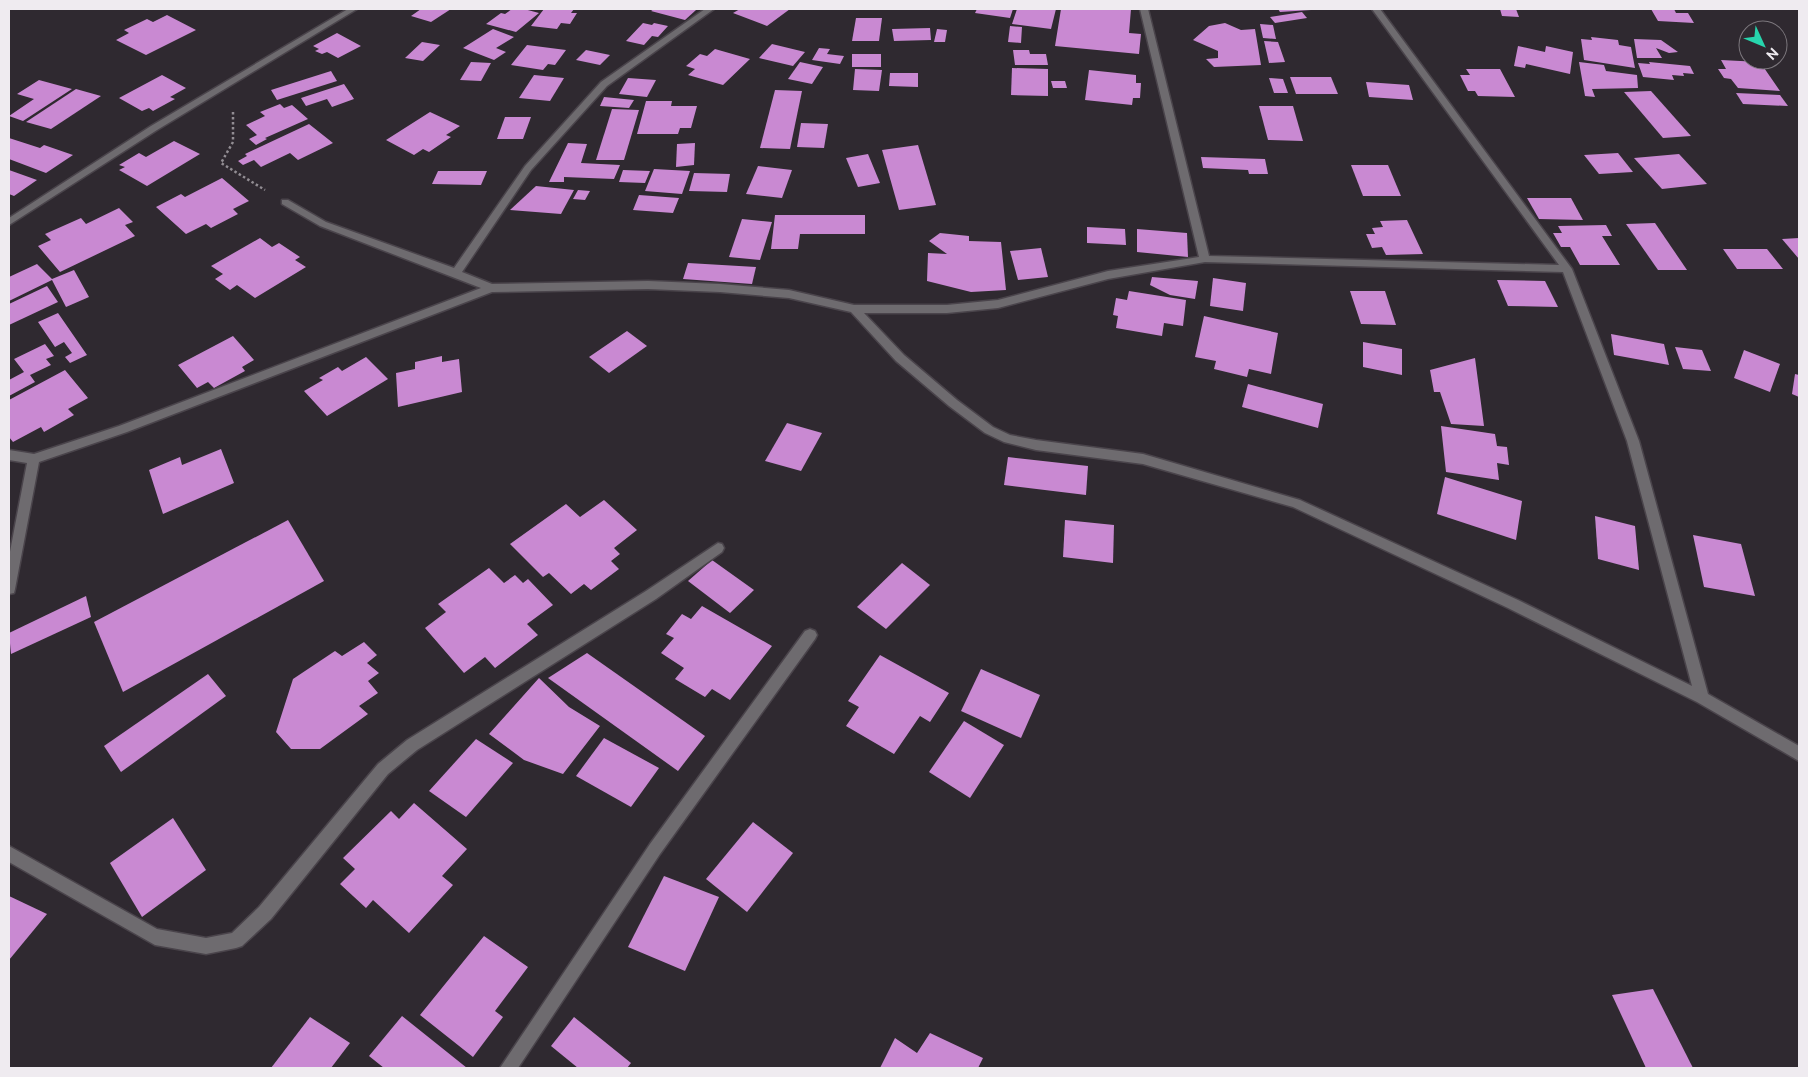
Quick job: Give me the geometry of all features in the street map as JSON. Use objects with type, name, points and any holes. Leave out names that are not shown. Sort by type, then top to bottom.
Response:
[{"type":"street","points":[[9,222],[86,170],[353,9]]},
{"type":"street","points":[[456,273],[528,168],[604,84],[710,9]]},
{"type":"street","points":[[1144,9],[1205,259]]},
{"type":"street","points":[[1376,9],[1566,269],[1632,441],[1702,698]]},
{"type":"street","points":[[285,202],[323,224],[456,273],[491,288]]},
{"type":"street","points":[[9,455],[34,458],[123,430],[491,288],[648,285],[720,288],[789,294],[854,309],[947,309],[998,304],[1108,276],[1205,259],[1566,269]]},
{"type":"street","points":[[854,309],[900,358],[953,403],[989,430],[1008,439],[1036,445],[1143,459],[1296,503],[1513,604],[1702,698],[1799,754]]},
{"type":"street","points":[[9,589],[34,458]]},
{"type":"street","points":[[9,854],[155,937],[206,946],[236,940],[265,914],[383,769],[412,745],[651,595],[718,548]]},
{"type":"street","points":[[508,1068],[655,849],[810,635]]},
{"type":"path","points":[[221,88],[233,111],[233,142],[221,163],[285,202]]},
{"type":"building","points":[[421,9],[451,9],[431,22],[411,16]]},
{"type":"building","points":[[512,9],[524,9],[539,13],[516,32],[486,24],[501,13],[505,14]]},
{"type":"building","points":[[544,9],[574,9],[571,13],[577,13],[570,24],[561,23],[557,29],[531,26]]},
{"type":"building","points":[[654,9],[696,10],[685,20],[651,11]]},
{"type":"building","points":[[740,9],[790,9],[767,26],[733,13]]},
{"type":"building","points":[[977,9],[1013,9],[1010,18],[975,13]]},
{"type":"building","points":[[1017,9],[1056,9],[1051,29],[1012,24]]},
{"type":"building","points":[[1061,9],[1131,9],[1129,33],[1141,34],[1139,54],[1055,46]]},
{"type":"building","points":[[1278,9],[1311,9],[1311,10],[1280,12]]},
{"type":"building","points":[[1500,9],[1516,9],[1519,17],[1502,16]]},
{"type":"building","points":[[1651,9],[1674,9],[1676,13],[1688,13],[1694,23],[1658,21]]},
{"type":"building","points":[[1302,12],[1307,18],[1275,23],[1270,17]]},
{"type":"building","points":[[167,15],[196,30],[146,55],[116,40],[129,33],[124,30],[147,19],[153,22]]},
{"type":"building","points":[[856,18],[882,18],[879,41],[852,41]]},
{"type":"building","points":[[643,23],[668,26],[658,37],[652,36],[644,45],[626,41]]},
{"type":"building","points":[[1225,23],[1241,30],[1255,29],[1261,65],[1214,67],[1206,59],[1218,58],[1218,51],[1193,40],[1209,26]]},
{"type":"building","points":[[1260,24],[1273,25],[1276,39],[1263,38]]},
{"type":"building","points":[[1010,26],[1022,27],[1021,43],[1008,42]]},
{"type":"building","points":[[930,28],[931,40],[894,41],[892,29]]},
{"type":"building","points":[[493,29],[514,37],[496,48],[506,52],[494,60],[463,48]]},
{"type":"building","points":[[937,29],[947,30],[945,42],[934,42]]},
{"type":"building","points":[[337,33],[361,46],[338,58],[327,52],[322,54],[315,51],[319,49],[313,46]]},
{"type":"building","points":[[1591,37],[1618,40],[1619,45],[1631,47],[1635,68],[1584,60],[1581,39],[1592,40]]},
{"type":"building","points":[[1634,39],[1661,40],[1678,52],[1669,53],[1656,48],[1662,58],[1637,58]]},
{"type":"building","points":[[1264,41],[1278,42],[1285,62],[1269,63]]},
{"type":"building","points":[[422,42],[440,45],[423,61],[405,58]]},
{"type":"building","points":[[772,44],[805,52],[793,66],[759,58]]},
{"type":"building","points":[[527,45],[566,50],[555,65],[548,64],[543,70],[511,65]]},
{"type":"building","points":[[1518,46],[1545,52],[1546,46],[1573,52],[1570,74],[1526,64],[1525,68],[1514,66]]},
{"type":"building","points":[[819,48],[830,49],[827,54],[844,56],[840,64],[812,60]]},
{"type":"building","points":[[715,49],[750,59],[723,85],[688,75],[695,69],[686,66],[700,54],[707,56]]},
{"type":"building","points":[[586,50],[610,55],[600,65],[576,60]]},
{"type":"building","points":[[1013,50],[1029,50],[1030,54],[1046,54],[1048,65],[1015,65]]},
{"type":"building","points":[[852,54],[881,54],[881,67],[852,67]]},
{"type":"building","points":[[1721,60],[1738,61],[1738,70],[1766,70],[1780,91],[1738,88],[1731,79],[1724,78],[1718,69],[1726,69]]},
{"type":"building","points":[[471,62],[491,63],[481,81],[460,80]]},
{"type":"building","points":[[800,62],[823,67],[812,84],[788,79]]},
{"type":"building","points":[[1579,62],[1604,65],[1606,71],[1637,75],[1638,88],[1592,89],[1595,97],[1585,96]]},
{"type":"building","points":[[1649,62],[1690,66],[1694,74],[1683,73],[1684,76],[1672,75],[1674,80],[1643,77],[1638,63],[1650,64]]},
{"type":"building","points":[[1012,68],[1048,69],[1048,96],[1011,95]]},
{"type":"building","points":[[855,69],[882,70],[879,91],[853,90]]},
{"type":"building","points":[[1466,69],[1500,69],[1515,97],[1478,96],[1475,91],[1468,91],[1460,75],[1470,75]]},
{"type":"building","points":[[1089,70],[1136,75],[1136,83],[1141,83],[1140,98],[1133,98],[1132,105],[1085,100]]},
{"type":"building","points":[[331,71],[337,81],[277,100],[271,90]]},
{"type":"building","points":[[890,73],[918,73],[918,87],[889,86]]},
{"type":"building","points":[[162,75],[186,88],[170,97],[175,99],[153,111],[149,108],[142,111],[119,98]]},
{"type":"building","points":[[534,75],[564,78],[550,101],[519,98]]},
{"type":"building","points":[[1290,77],[1331,77],[1338,94],[1296,94]]},
{"type":"building","points":[[628,78],[656,80],[647,97],[619,94]]},
{"type":"building","points":[[1269,78],[1283,79],[1288,93],[1274,93]]},
{"type":"building","points":[[39,80],[72,89],[23,121],[9,116],[34,99],[17,94]]},
{"type":"building","points":[[1051,81],[1065,81],[1067,88],[1053,88]]},
{"type":"building","points":[[1366,82],[1409,85],[1413,100],[1369,97]]},
{"type":"building","points":[[344,84],[354,99],[332,107],[327,99],[306,106],[301,98]]},
{"type":"building","points":[[76,89],[101,96],[51,129],[26,122]]},
{"type":"building","points":[[775,90],[802,91],[790,149],[760,148]]},
{"type":"building","points":[[1651,91],[1691,136],[1663,138],[1624,92]]},
{"type":"building","points":[[1736,93],[1780,95],[1788,106],[1743,104]]},
{"type":"building","points":[[604,97],[634,100],[629,108],[600,106]]},
{"type":"building","points":[[646,101],[672,101],[671,106],[697,106],[691,128],[680,128],[678,134],[637,134]]},
{"type":"building","points":[[280,104],[284,108],[292,105],[308,119],[265,138],[267,139],[256,145],[249,139],[257,135],[246,125],[265,116],[260,112]]},
{"type":"building","points":[[1259,106],[1293,106],[1303,141],[1268,140]]},
{"type":"building","points":[[612,109],[639,110],[624,160],[596,160]]},
{"type":"building","points":[[430,112],[460,126],[446,135],[451,137],[429,152],[423,149],[414,155],[386,140]]},
{"type":"building","points":[[505,117],[531,117],[523,139],[497,139]]},
{"type":"building","points":[[801,123],[828,124],[824,148],[797,147]]},
{"type":"building","points":[[309,124],[333,143],[298,160],[290,153],[261,167],[254,160],[243,165],[238,161],[247,156],[245,154]]},
{"type":"building","points":[[9,138],[40,148],[44,145],[73,155],[46,173],[9,159]]},
{"type":"building","points":[[174,141],[200,154],[147,186],[119,170],[125,167],[119,165],[139,153],[146,157]]},
{"type":"building","points":[[568,143],[587,144],[581,163],[620,165],[614,179],[564,177],[564,182],[549,182]]},
{"type":"building","points":[[695,143],[694,165],[676,167],[677,144]]},
{"type":"building","points":[[918,145],[936,205],[899,210],[882,150]]},
{"type":"building","points":[[1618,153],[1633,172],[1599,174],[1584,155]]},
{"type":"building","points":[[868,154],[880,183],[858,187],[846,158]]},
{"type":"building","points":[[1679,154],[1707,184],[1662,189],[1634,158]]},
{"type":"building","points":[[1201,157],[1265,159],[1268,174],[1249,174],[1248,170],[1203,168]]},
{"type":"building","points":[[1351,165],[1388,165],[1401,196],[1363,196]]},
{"type":"building","points":[[758,166],[792,170],[782,198],[746,194]]},
{"type":"building","points":[[654,169],[690,171],[682,194],[645,191]]},
{"type":"building","points":[[9,170],[37,180],[14,196],[9,194]]},
{"type":"building","points":[[623,170],[650,171],[645,183],[619,182]]},
{"type":"building","points":[[438,171],[487,171],[481,185],[432,184]]},
{"type":"building","points":[[694,173],[730,174],[727,192],[689,191]]},
{"type":"building","points":[[222,178],[249,201],[233,209],[238,214],[211,228],[206,224],[186,234],[156,207],[181,194],[185,197]]},
{"type":"building","points":[[536,186],[574,190],[561,214],[510,210]]},
{"type":"building","points":[[578,190],[590,191],[585,200],[573,199]]},
{"type":"building","points":[[639,195],[679,198],[673,213],[633,210]]},
{"type":"building","points":[[1527,198],[1571,198],[1583,220],[1539,219]]},
{"type":"building","points":[[119,208],[133,222],[125,225],[135,236],[60,272],[38,246],[51,240],[45,234],[81,218],[86,224]]},
{"type":"building","points":[[775,215],[865,215],[865,234],[800,234],[798,249],[771,249]]},
{"type":"building","points":[[742,219],[772,222],[760,260],[729,257]]},
{"type":"building","points":[[1407,220],[1423,254],[1386,255],[1382,247],[1372,248],[1366,234],[1375,234],[1372,228],[1383,227],[1380,221]]},
{"type":"building","points":[[1655,223],[1687,270],[1658,270],[1626,224]]},
{"type":"building","points":[[1606,225],[1612,236],[1602,236],[1620,265],[1580,265],[1570,247],[1561,247],[1553,233],[1562,233],[1558,226]]},
{"type":"building","points":[[1087,227],[1125,229],[1126,245],[1087,243]]},
{"type":"building","points":[[1137,229],[1187,233],[1188,257],[1137,252]]},
{"type":"building","points":[[940,233],[969,236],[969,241],[1001,242],[1006,290],[971,292],[927,281],[928,253],[947,254],[929,241]]},
{"type":"building","points":[[260,238],[272,247],[279,243],[300,257],[295,260],[306,267],[255,298],[237,285],[230,290],[215,279],[223,274],[211,266]]},
{"type":"building","points":[[1799,238],[1799,259],[1782,239]]},
{"type":"building","points":[[1041,248],[1048,277],[1018,280],[1010,251]]},
{"type":"building","points":[[1723,249],[1767,249],[1783,269],[1737,269]]},
{"type":"building","points":[[688,263],[756,267],[752,284],[683,279]]},
{"type":"building","points":[[37,264],[52,279],[74,270],[89,297],[66,307],[52,280],[9,301],[9,277]]},
{"type":"building","points":[[1152,277],[1198,281],[1195,299],[1170,295],[1150,285]]},
{"type":"building","points":[[1213,278],[1246,283],[1243,311],[1210,306]]},
{"type":"building","points":[[1497,280],[1545,281],[1558,307],[1508,306]]},
{"type":"building","points":[[47,286],[58,302],[9,325],[9,304]]},
{"type":"building","points":[[1129,291],[1186,300],[1183,326],[1164,323],[1162,336],[1116,328],[1118,316],[1113,315],[1116,298],[1127,300]]},
{"type":"building","points":[[1350,291],[1385,291],[1396,325],[1361,324]]},
{"type":"building","points":[[58,313],[87,355],[70,363],[65,357],[72,353],[64,342],[55,347],[38,322]]},
{"type":"building","points":[[1204,316],[1278,333],[1271,374],[1249,369],[1247,377],[1214,369],[1216,361],[1195,357]]},
{"type":"building","points":[[627,331],[647,346],[609,373],[589,357]]},
{"type":"building","points":[[1611,334],[1664,344],[1669,365],[1614,355]]},
{"type":"building","points":[[233,336],[254,360],[242,367],[245,371],[214,388],[208,382],[197,388],[178,365]]},
{"type":"building","points":[[1363,342],[1402,349],[1402,375],[1363,367]]},
{"type":"building","points":[[45,344],[54,356],[46,359],[51,365],[30,375],[35,382],[9,396],[9,380],[24,372],[14,359]]},
{"type":"building","points":[[1675,347],[1702,350],[1711,371],[1683,369]]},
{"type":"building","points":[[1744,350],[1780,364],[1770,392],[1734,378]]},
{"type":"building","points":[[442,356],[442,362],[459,359],[462,392],[398,407],[396,373],[415,369],[415,362]]},
{"type":"building","points":[[366,357],[388,379],[327,416],[304,391],[323,380],[319,378],[338,367],[342,371]]},
{"type":"building","points":[[1475,358],[1484,426],[1451,424],[1440,392],[1434,392],[1430,370]]},
{"type":"building","points":[[65,370],[88,398],[68,409],[74,415],[44,432],[41,427],[13,442],[9,437],[9,400]]},
{"type":"building","points":[[1795,374],[1799,375],[1799,397],[1792,394]]},
{"type":"building","points":[[1248,384],[1323,404],[1318,428],[1242,407]]},
{"type":"building","points":[[787,423],[822,433],[801,471],[765,461]]},
{"type":"building","points":[[1441,426],[1495,434],[1497,446],[1507,447],[1509,465],[1497,463],[1499,480],[1446,472]]},
{"type":"building","points":[[221,449],[234,483],[163,514],[149,470],[180,457],[182,465]]},
{"type":"building","points":[[1008,457],[1088,466],[1086,495],[1004,485]]},
{"type":"building","points":[[1445,477],[1522,501],[1516,540],[1437,514]]},
{"type":"building","points":[[604,500],[637,530],[614,548],[620,554],[611,561],[619,569],[591,590],[584,584],[571,594],[549,573],[543,577],[510,544],[566,504],[580,517]]},
{"type":"building","points":[[1595,516],[1635,526],[1639,570],[1598,559]]},
{"type":"building","points":[[288,520],[324,581],[123,692],[94,622]]},
{"type":"building","points":[[1065,520],[1114,525],[1113,563],[1063,557]]},
{"type":"building","points":[[1693,535],[1741,544],[1755,596],[1704,587]]},
{"type":"building","points":[[712,560],[754,590],[730,613],[688,581]]},
{"type":"building","points":[[902,563],[930,585],[886,629],[857,607]]},
{"type":"building","points":[[489,568],[504,583],[515,575],[523,583],[528,579],[553,605],[527,624],[538,635],[495,668],[485,657],[464,673],[425,628],[446,612],[438,604]]},
{"type":"building","points":[[86,596],[91,617],[11,654],[9,633]]},
{"type":"building","points":[[702,606],[772,646],[730,700],[712,689],[705,697],[675,679],[684,668],[661,653],[674,638],[666,634],[682,614],[691,619]]},
{"type":"building","points":[[364,642],[377,655],[367,663],[379,673],[368,681],[378,693],[359,706],[368,714],[320,749],[291,749],[276,732],[293,679],[335,651],[342,656]]},
{"type":"building","points":[[587,653],[705,736],[678,771],[548,678]]},
{"type":"building","points":[[880,655],[949,693],[930,722],[920,716],[894,754],[846,726],[859,707],[848,701]]},
{"type":"building","points":[[981,669],[1040,695],[1021,738],[961,711]]},
{"type":"building","points":[[208,674],[226,696],[121,772],[104,746]]},
{"type":"building","points":[[539,678],[569,707],[600,726],[563,774],[524,760],[489,734]]},
{"type":"building","points":[[964,721],[1004,745],[970,798],[929,772]]},
{"type":"building","points":[[604,738],[659,768],[631,807],[576,776]]},
{"type":"building","points":[[476,739],[513,763],[466,817],[429,791]]},
{"type":"building","points":[[414,803],[467,849],[442,876],[453,885],[409,933],[373,900],[366,908],[340,884],[355,869],[343,858],[391,811],[399,819]]},
{"type":"building","points":[[173,818],[206,870],[142,917],[110,863]]},
{"type":"building","points":[[753,822],[793,853],[747,912],[706,879]]},
{"type":"building","points":[[664,876],[719,897],[685,971],[628,947]]},
{"type":"building","points":[[9,896],[47,914],[9,960]]},
{"type":"building","points":[[484,936],[528,967],[495,1011],[503,1017],[473,1057],[420,1015]]},
{"type":"building","points":[[1653,989],[1693,1068],[1646,1068],[1612,995]]},
{"type":"building","points":[[402,1016],[467,1068],[384,1068],[369,1056]]},
{"type":"building","points":[[310,1017],[350,1043],[331,1068],[271,1068]]},
{"type":"building","points":[[574,1017],[631,1063],[627,1068],[578,1068],[551,1046]]},
{"type":"building","points":[[930,1033],[983,1058],[978,1068],[880,1068],[895,1038],[917,1053]]}]
